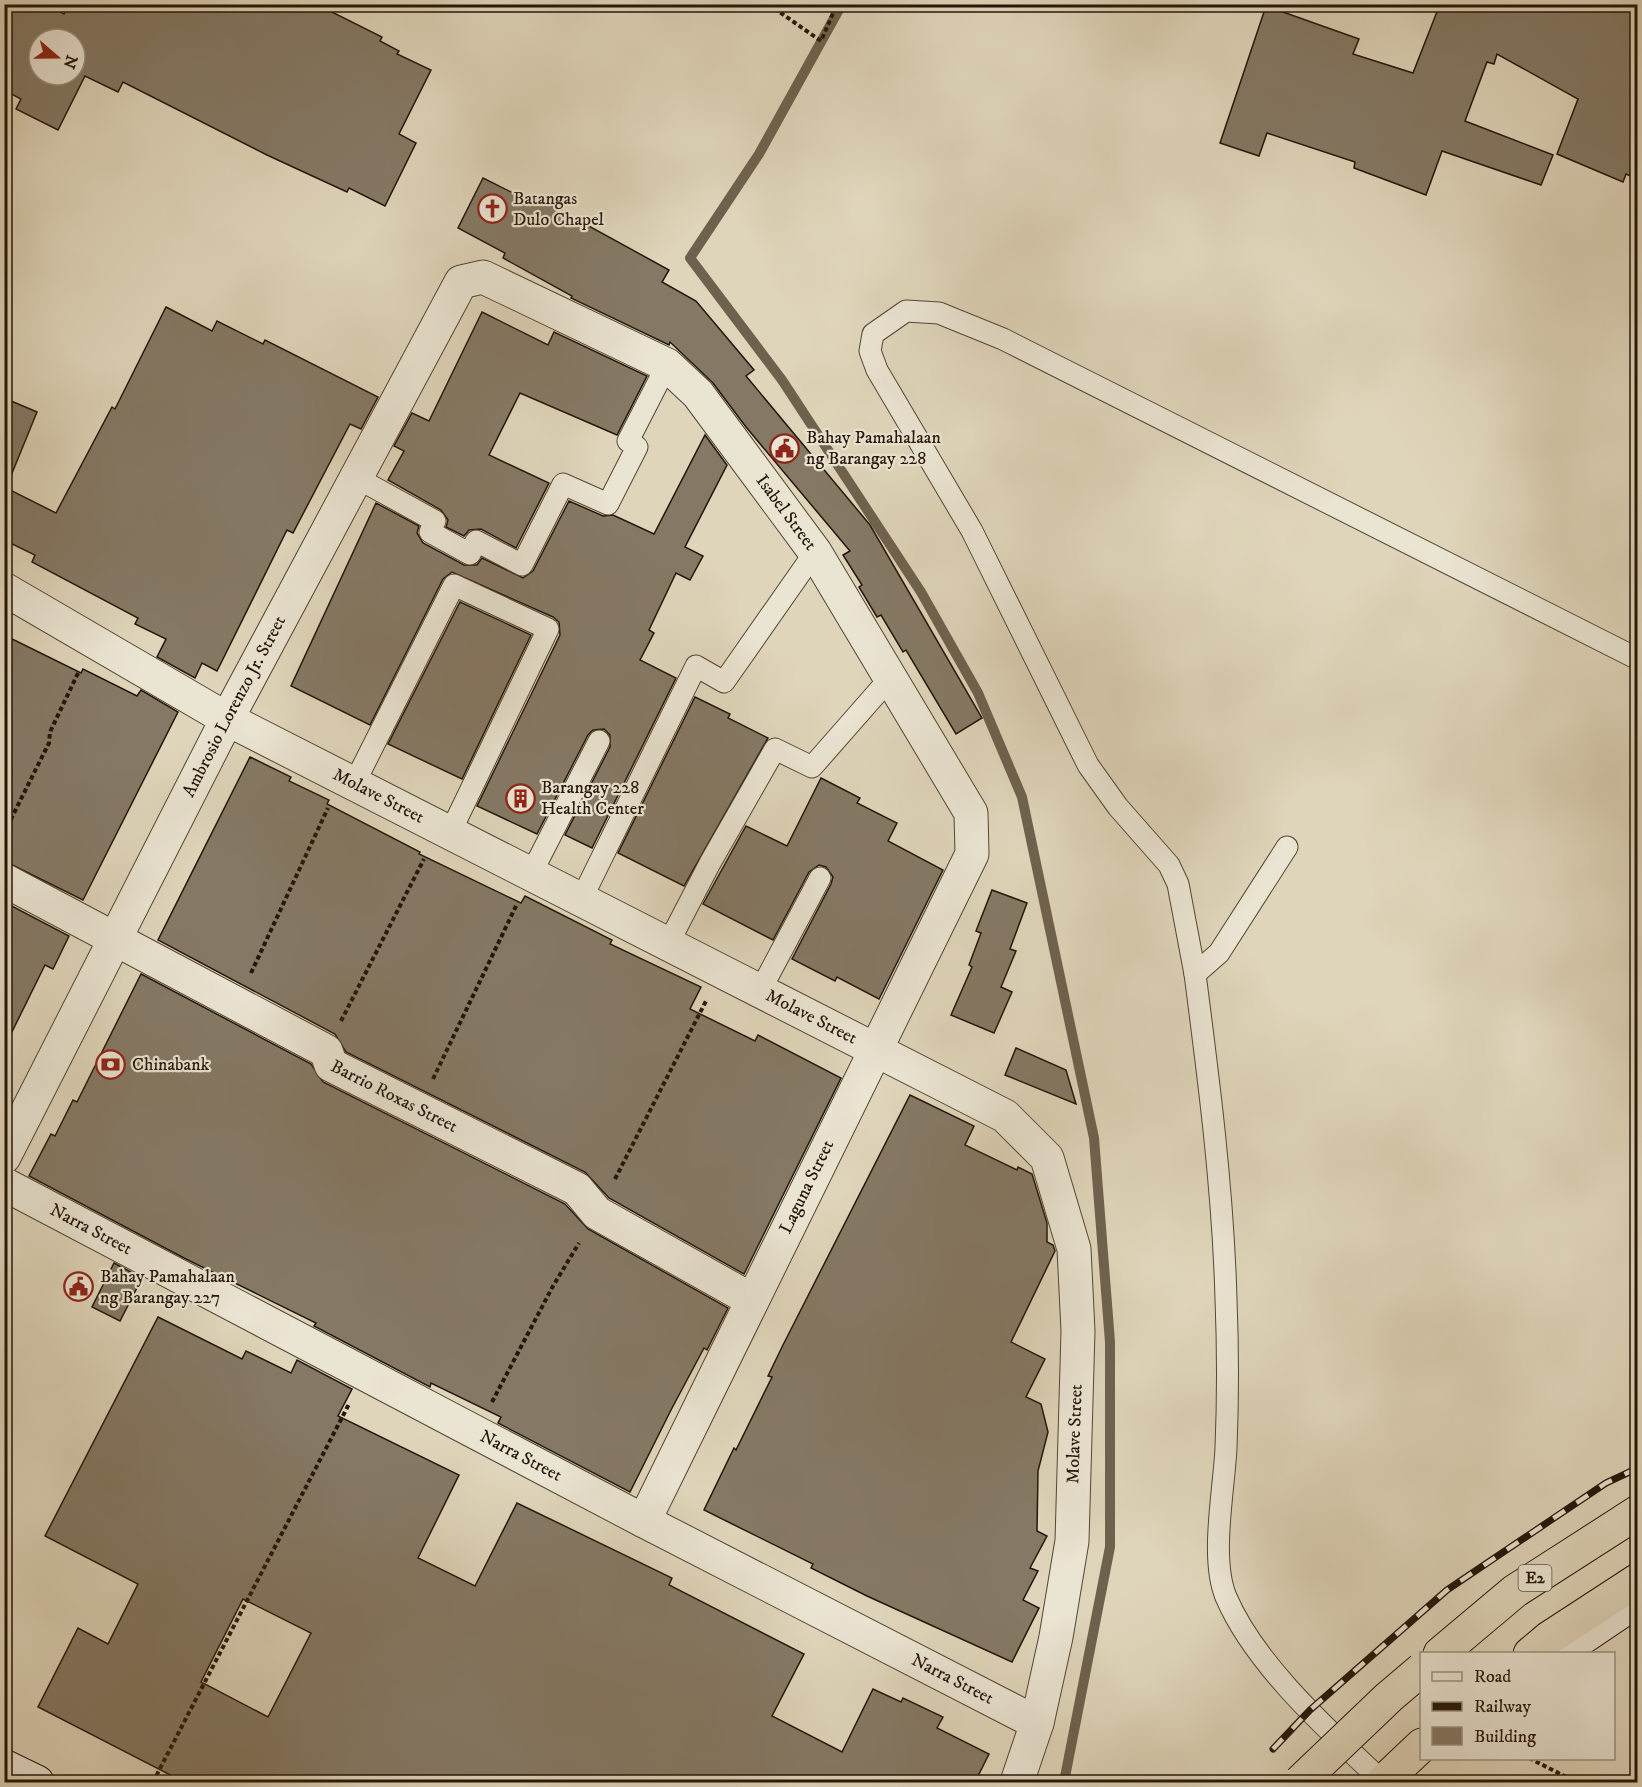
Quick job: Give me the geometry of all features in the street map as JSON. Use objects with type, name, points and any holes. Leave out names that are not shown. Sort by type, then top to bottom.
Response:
[{"type":"highway","name":"E2","points":[[1441,1652],[1515,1591],[1638,1512]]},
{"type":"highway","points":[[1531,1652],[1638,1580]]},
{"type":"highway","points":[[1300,1782],[1420,1671]]},
{"type":"highway","points":[[1383,1782],[1420,1747]]},
{"type":"street","name":"Isabel Street","points":[[483,277],[667,365],[698,394],[815,552],[891,677],[971,813],[972,854]]},
{"type":"street","name":"Ambrosio Lorenzo Jr. Street","points":[[4,1157],[227,719],[461,282],[483,277]]},
{"type":"street","name":"Molave Street","points":[[4,589],[227,719],[1005,1116],[1047,1158],[1074,1249],[1078,1330],[1072,1541],[1056,1637],[1037,1723],[1017,1782]]},
{"type":"street","name":"Laguna Street","points":[[644,1521],[972,854]]},
{"type":"street","name":"Barrio Roxas Street","points":[[4,880],[41,897],[326,1051],[331,1065],[577,1189],[597,1213],[752,1300]]},
{"type":"street","name":"Narra Street","points":[[4,1184],[644,1521],[1037,1723]]},
{"type":"street","points":[[1560,1652],[1638,1600]]},
{"type":"street","points":[[1401,1782],[1426,1760]]},
{"type":"street","points":[[4,1766],[37,1782]]},
{"type":"lane","points":[[1383,1782],[1318,1719],[1245,1634],[1225,1594],[1218,1552],[1226,1447],[1226,1298],[1213,1107],[1195,974],[1178,884],[1169,865],[1118,807],[1088,765],[972,531],[877,370],[870,351],[873,334],[906,311],[939,313],[1003,339],[1638,659]]},
{"type":"lane","points":[[357,478],[435,521],[430,532],[470,554],[476,540],[522,565],[562,484],[608,504],[638,447],[628,441],[667,365]]},
{"type":"lane","points":[[581,900],[696,666],[724,682],[815,552]]},
{"type":"lane","points":[[348,781],[454,585],[548,629],[445,830]]},
{"type":"lane","points":[[668,945],[710,863],[775,749],[812,767],[891,677]]},
{"type":"lane","points":[[531,874],[599,741]]},
{"type":"lane","points":[[1195,974],[1219,953],[1287,847]]},
{"type":"lane","points":[[760,991],[820,878]]},
{"type":"path","points":[[768,4],[821,41],[837,4]]},
{"type":"path","points":[[4,833],[49,743],[50,732],[93,640]]},
{"type":"path","points":[[236,1003],[348,781]]},
{"type":"path","points":[[326,1051],[445,830]]},
{"type":"path","points":[[419,1109],[531,874]]},
{"type":"path","points":[[153,1782],[365,1374]]},
{"type":"path","points":[[1533,1760],[1576,1782]]},
{"type":"building","points":[[4,4],[46,4],[64,14],[69,4],[316,4],[382,37],[380,41],[399,51],[397,54],[431,70],[399,134],[416,143],[385,206],[349,188],[347,192],[267,155],[123,82],[118,92],[87,77],[87,27],[27,27],[27,87],[80,87],[58,130],[16,109],[21,99],[4,90]]},
{"type":"building","points":[[1440,4],[1638,4],[1638,179],[1626,174],[1623,182],[1557,154],[1578,99],[1497,54],[1494,64],[1487,62],[1465,121],[1553,155],[1541,185],[1442,151],[1426,195],[1354,168],[1355,162],[1267,133],[1259,156],[1220,143],[1266,6],[1359,39],[1353,54],[1413,73]]},
{"type":"building","points":[[483,178],[533,203],[536,197],[669,270],[662,282],[696,301],[754,370],[746,376],[870,525],[982,718],[956,734],[906,650],[903,652],[881,615],[877,617],[859,587],[862,585],[843,555],[850,551],[746,427],[713,383],[670,342],[669,345],[571,298],[572,296],[503,258],[505,253],[458,228]]},
{"type":"building","points":[[166,307],[212,331],[217,321],[263,344],[265,340],[378,397],[361,429],[350,424],[293,533],[287,530],[217,671],[202,663],[195,678],[157,657],[166,639],[135,624],[138,618],[32,562],[35,555],[4,540],[4,398],[37,412],[6,488],[56,513],[112,407],[115,409]]},
{"type":"building","points":[[482,312],[548,345],[554,332],[647,376],[617,435],[520,393],[489,455],[549,483],[516,548],[481,529],[469,530],[464,536],[446,527],[448,520],[441,510],[388,480],[404,451],[394,446],[412,413],[429,421]]},
{"type":"building","points":[[705,435],[727,465],[685,547],[703,556],[690,580],[676,573],[649,630],[654,633],[640,660],[676,678],[592,848],[565,835],[610,747],[610,735],[604,729],[593,730],[588,735],[537,834],[477,806],[560,635],[559,622],[553,617],[452,572],[443,579],[370,725],[291,686],[376,503],[419,526],[417,533],[423,543],[464,565],[477,565],[482,558],[523,578],[533,571],[569,501],[603,516],[613,515],[654,534]]},
{"type":"building","points":[[460,602],[531,635],[462,779],[388,744]]},
{"type":"building","points":[[4,635],[81,673],[83,669],[137,696],[141,690],[178,712],[83,900],[4,861]]},
{"type":"building","points":[[695,697],[730,714],[728,718],[768,738],[684,886],[618,853]]},
{"type":"building","points":[[250,757],[291,777],[289,781],[329,800],[327,804],[420,852],[419,854],[521,903],[525,896],[612,940],[610,944],[701,987],[690,1009],[755,1041],[758,1035],[841,1078],[744,1274],[609,1198],[585,1172],[346,1052],[335,1034],[158,940]]},
{"type":"building","points":[[821,778],[860,798],[857,803],[897,823],[888,841],[943,870],[879,999],[837,977],[835,981],[792,959],[831,884],[833,877],[826,867],[819,865],[809,872],[773,940],[703,904],[746,826],[787,846]]},
{"type":"building","points":[[992,890],[1027,903],[1010,949],[1016,951],[1001,987],[1012,992],[994,1033],[951,1015],[972,967],[969,965],[981,933],[976,931]]},
{"type":"building","points":[[4,902],[69,936],[53,969],[45,965],[4,1048]]},
{"type":"building","points":[[141,974],[311,1064],[323,1082],[565,1204],[588,1229],[728,1308],[707,1350],[704,1348],[630,1492],[498,1423],[501,1417],[431,1383],[430,1387],[314,1326],[316,1323],[184,1258],[29,1176],[51,1134],[55,1136],[73,1100],[77,1102]]},
{"type":"building","points":[[1016,1048],[1066,1070],[1076,1104],[1005,1075]]},
{"type":"building","points":[[910,1095],[974,1126],[965,1145],[1017,1170],[1018,1167],[1032,1174],[1047,1223],[1047,1242],[1053,1245],[1055,1251],[1011,1342],[1045,1359],[1026,1397],[1041,1404],[1048,1432],[1038,1471],[1037,1531],[1047,1536],[1030,1568],[1038,1571],[1023,1600],[1039,1608],[1012,1662],[867,1596],[811,1568],[813,1564],[704,1510],[772,1377],[768,1376],[783,1345]]},
{"type":"building","points":[[114,1263],[142,1278],[120,1321],[92,1307]]},
{"type":"building","points":[[158,1317],[242,1359],[246,1351],[291,1373],[297,1360],[352,1389],[338,1416],[459,1475],[418,1558],[475,1586],[517,1503],[672,1578],[669,1585],[804,1654],[772,1716],[842,1752],[873,1689],[901,1702],[903,1698],[943,1717],[937,1728],[989,1754],[975,1782],[184,1782],[38,1707],[78,1628],[108,1644],[138,1584],[45,1536]],"holes":[[[243,1599],[311,1633],[268,1717],[201,1682]]]},
{"type":"waterway","points":[[842,4],[759,154],[690,258],[782,380],[921,592],[978,693],[1022,797],[1094,1138],[1110,1342],[1110,1547],[1064,1782]]},
{"type":"railway","points":[[1273,1749],[1310,1710],[1447,1590],[1606,1483],[1638,1468]]},
{"type":"place","name":"Batangas Dulo Chapel","points":[[492,209]]},
{"type":"place","name":"Bahay Pamahalaan ng Barangay 228","points":[[785,448]]},
{"type":"place","name":"Barangay 228 Health Center","points":[[520,798]]},
{"type":"place","name":"Chinabank","points":[[111,1065]]},
{"type":"place","name":"Bahay Pamahalaan ng Barangay 227","points":[[79,1287]]}]
